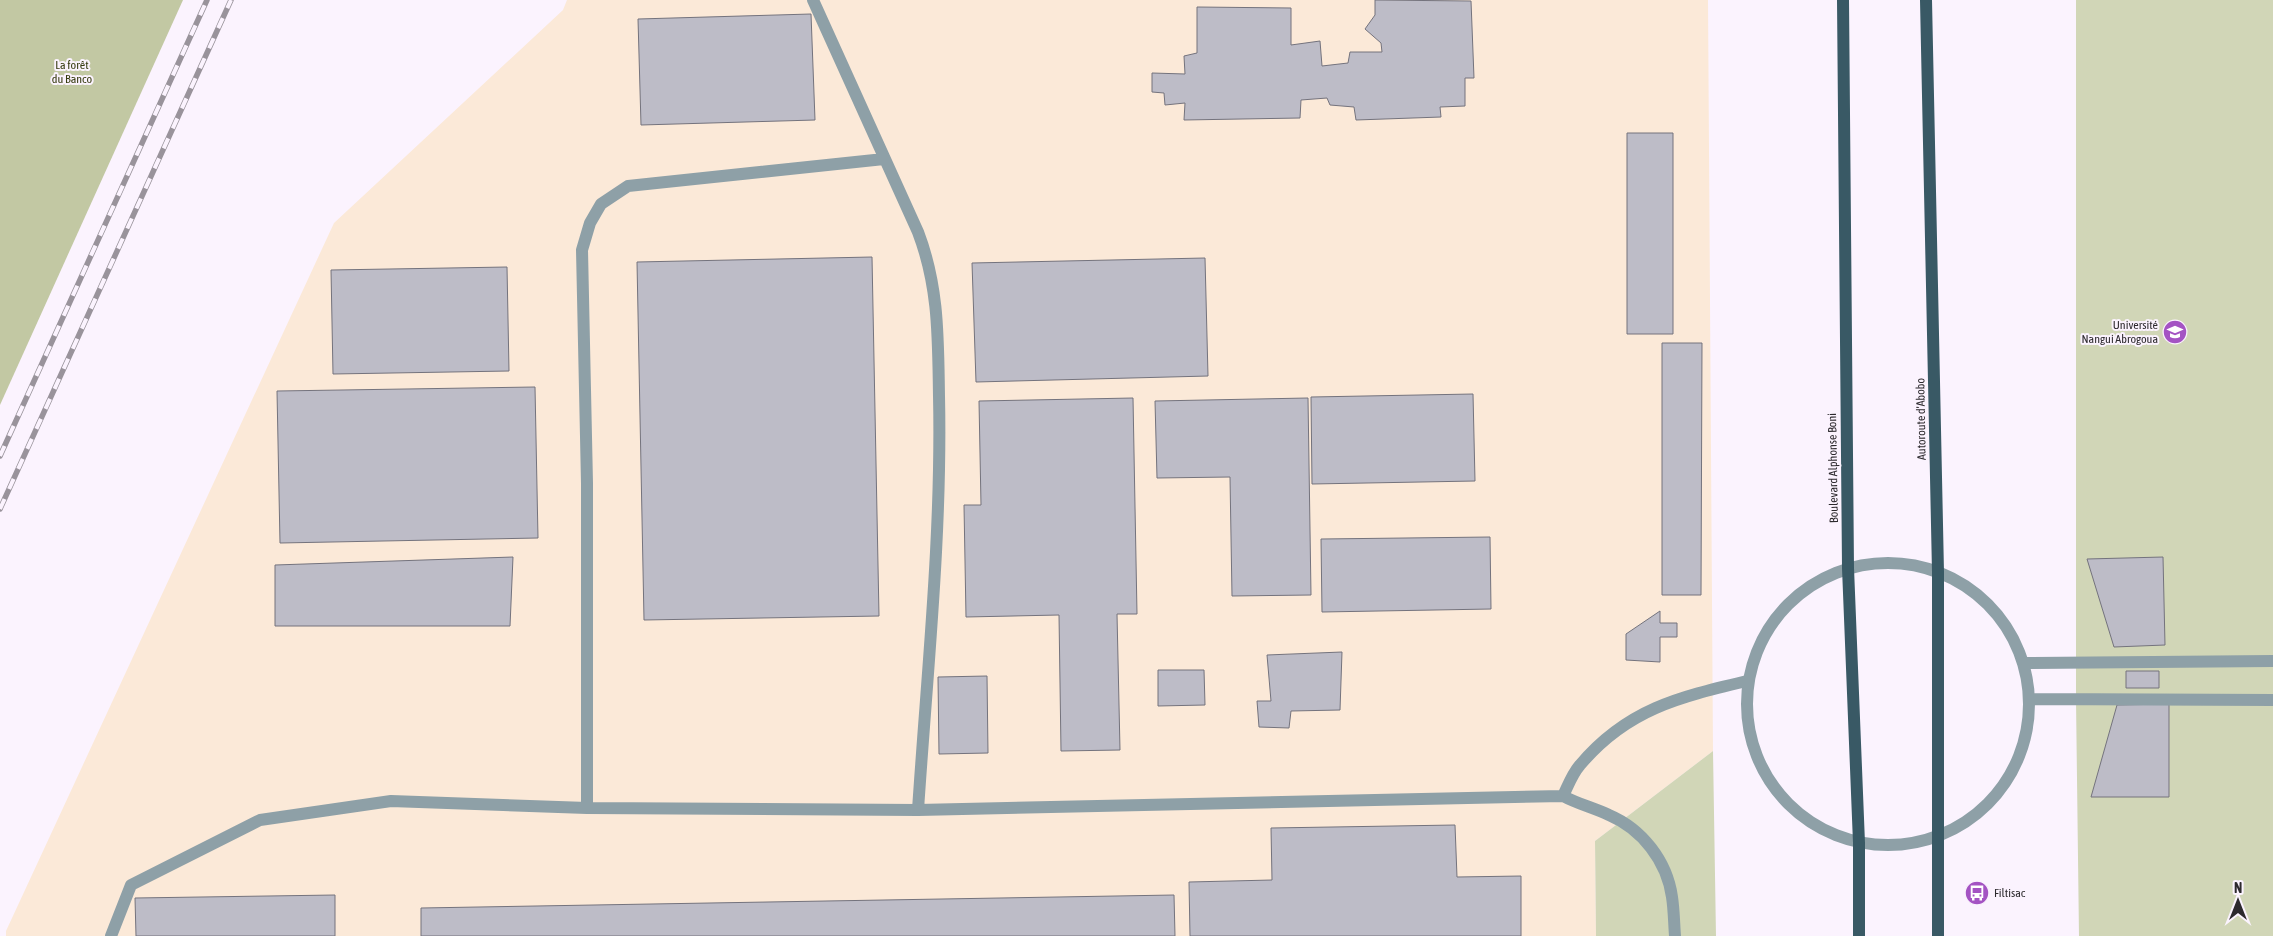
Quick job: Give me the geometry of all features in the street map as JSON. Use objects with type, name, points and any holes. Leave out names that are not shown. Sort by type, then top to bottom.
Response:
[{"type":"main road","name":"Boulevard Alphonse Boni","points":[[1843,0],[1848,568],[1859,843],[1859,936]]},
{"type":"main road","name":"Autoroute d'Abobo","points":[[1926,0],[1938,572],[1937,837]]},
{"type":"main road","points":[[1937,837],[1938,936]]},
{"type":"street","points":[[813,0],[928,258],[934,285],[938,345],[940,461],[918,810]]},
{"type":"street","points":[[587,808],[586,483],[582,250],[590,222],[602,204],[628,186],[884,159]]},
{"type":"street","points":[[1894,562],[1938,572],[1976,593],[2006,624],[2025,663],[2030,699],[2024,748],[2004,786],[1975,817],[1937,837],[1898,845],[1859,843],[1809,822],[1770,784],[1749,735],[1747,681],[1766,632],[1801,592],[1848,568],[1894,562]]},
{"type":"street","points":[[2025,663],[2273,661]]},
{"type":"street","points":[[1563,796],[1578,766],[1613,732],[1646,710],[1682,697],[1747,681]]},
{"type":"street","points":[[2030,699],[2273,700]]},
{"type":"street","points":[[111,936],[131,885],[260,820],[391,801],[587,808],[918,810],[1563,796],[1581,805],[1610,815],[1638,832],[1662,862],[1672,896],[1675,936]]},
{"type":"shaded area","points":[[567,0],[1708,0],[1713,751],[1595,841],[1596,936],[6,936],[6,931],[334,223],[563,10]]},
{"type":"green space","name":"La forêt du Banco","points":[[0,0],[183,0],[0,405]]},
{"type":"green space","name":"Université Nangui Abrogoua","points":[[2076,0],[2273,0],[2273,936],[2079,936],[2076,700]]},
{"type":"green space","points":[[1713,751],[1716,936],[1596,936],[1595,841]]},
{"type":"building","points":[[1375,0],[1471,1],[1474,78],[1465,78],[1465,106],[1440,107],[1441,117],[1356,120],[1354,107],[1330,105],[1327,98],[1301,100],[1300,118],[1184,120],[1185,103],[1165,105],[1164,93],[1152,92],[1152,73],[1185,74],[1184,56],[1197,53],[1197,7],[1291,8],[1291,45],[1320,41],[1322,66],[1348,63],[1350,52],[1382,52],[1381,43],[1365,29],[1375,15]]},
{"type":"building","points":[[811,14],[815,120],[641,125],[638,19]]},
{"type":"building","points":[[1627,133],[1673,133],[1673,334],[1627,334]]},
{"type":"building","points":[[872,257],[879,616],[644,620],[637,262]]},
{"type":"building","points":[[1205,258],[1208,376],[976,382],[972,263]]},
{"type":"building","points":[[507,267],[509,371],[333,374],[331,270]]},
{"type":"building","points":[[1662,343],[1702,343],[1701,595],[1662,595]]},
{"type":"building","points":[[535,387],[538,538],[280,543],[277,391]]},
{"type":"building","points":[[1473,394],[1475,481],[1312,484],[1311,397]]},
{"type":"building","points":[[1133,398],[1137,614],[1117,614],[1120,750],[1061,751],[1059,615],[966,617],[964,505],[981,505],[979,401]]},
{"type":"building","points":[[1308,398],[1311,595],[1232,596],[1230,477],[1157,478],[1155,401]]},
{"type":"building","points":[[1490,537],[1491,609],[1322,612],[1321,539]]},
{"type":"building","points":[[513,557],[510,626],[275,626],[275,565]]},
{"type":"building","points":[[2163,557],[2165,645],[2114,647],[2087,559]]},
{"type":"building","points":[[1660,611],[1660,623],[1677,623],[1677,637],[1660,637],[1660,662],[1626,660],[1626,634]]},
{"type":"building","points":[[1342,652],[1340,710],[1291,711],[1289,728],[1259,727],[1257,701],[1271,701],[1267,655]]},
{"type":"building","points":[[1158,670],[1204,670],[1205,705],[1158,706]]},
{"type":"building","points":[[2126,671],[2159,671],[2159,688],[2126,688]]},
{"type":"building","points":[[987,676],[988,753],[939,754],[938,677]]},
{"type":"building","points":[[2169,704],[2169,797],[2091,797],[2117,705]]},
{"type":"building","points":[[1455,825],[1457,877],[1521,876],[1521,936],[1190,936],[1189,882],[1272,880],[1271,828]]},
{"type":"building","points":[[335,895],[335,936],[136,936],[135,898]]},
{"type":"building","points":[[1174,895],[1175,936],[421,936],[421,908]]},
{"type":"railway","points":[[0,456],[207,0]]},
{"type":"railway","points":[[0,509],[231,0]]},
{"type":"place","name":"Université Nangui Abrogoua","points":[[2175,332]]},
{"type":"place","name":"Filtisac","points":[[1977,893]]}]
